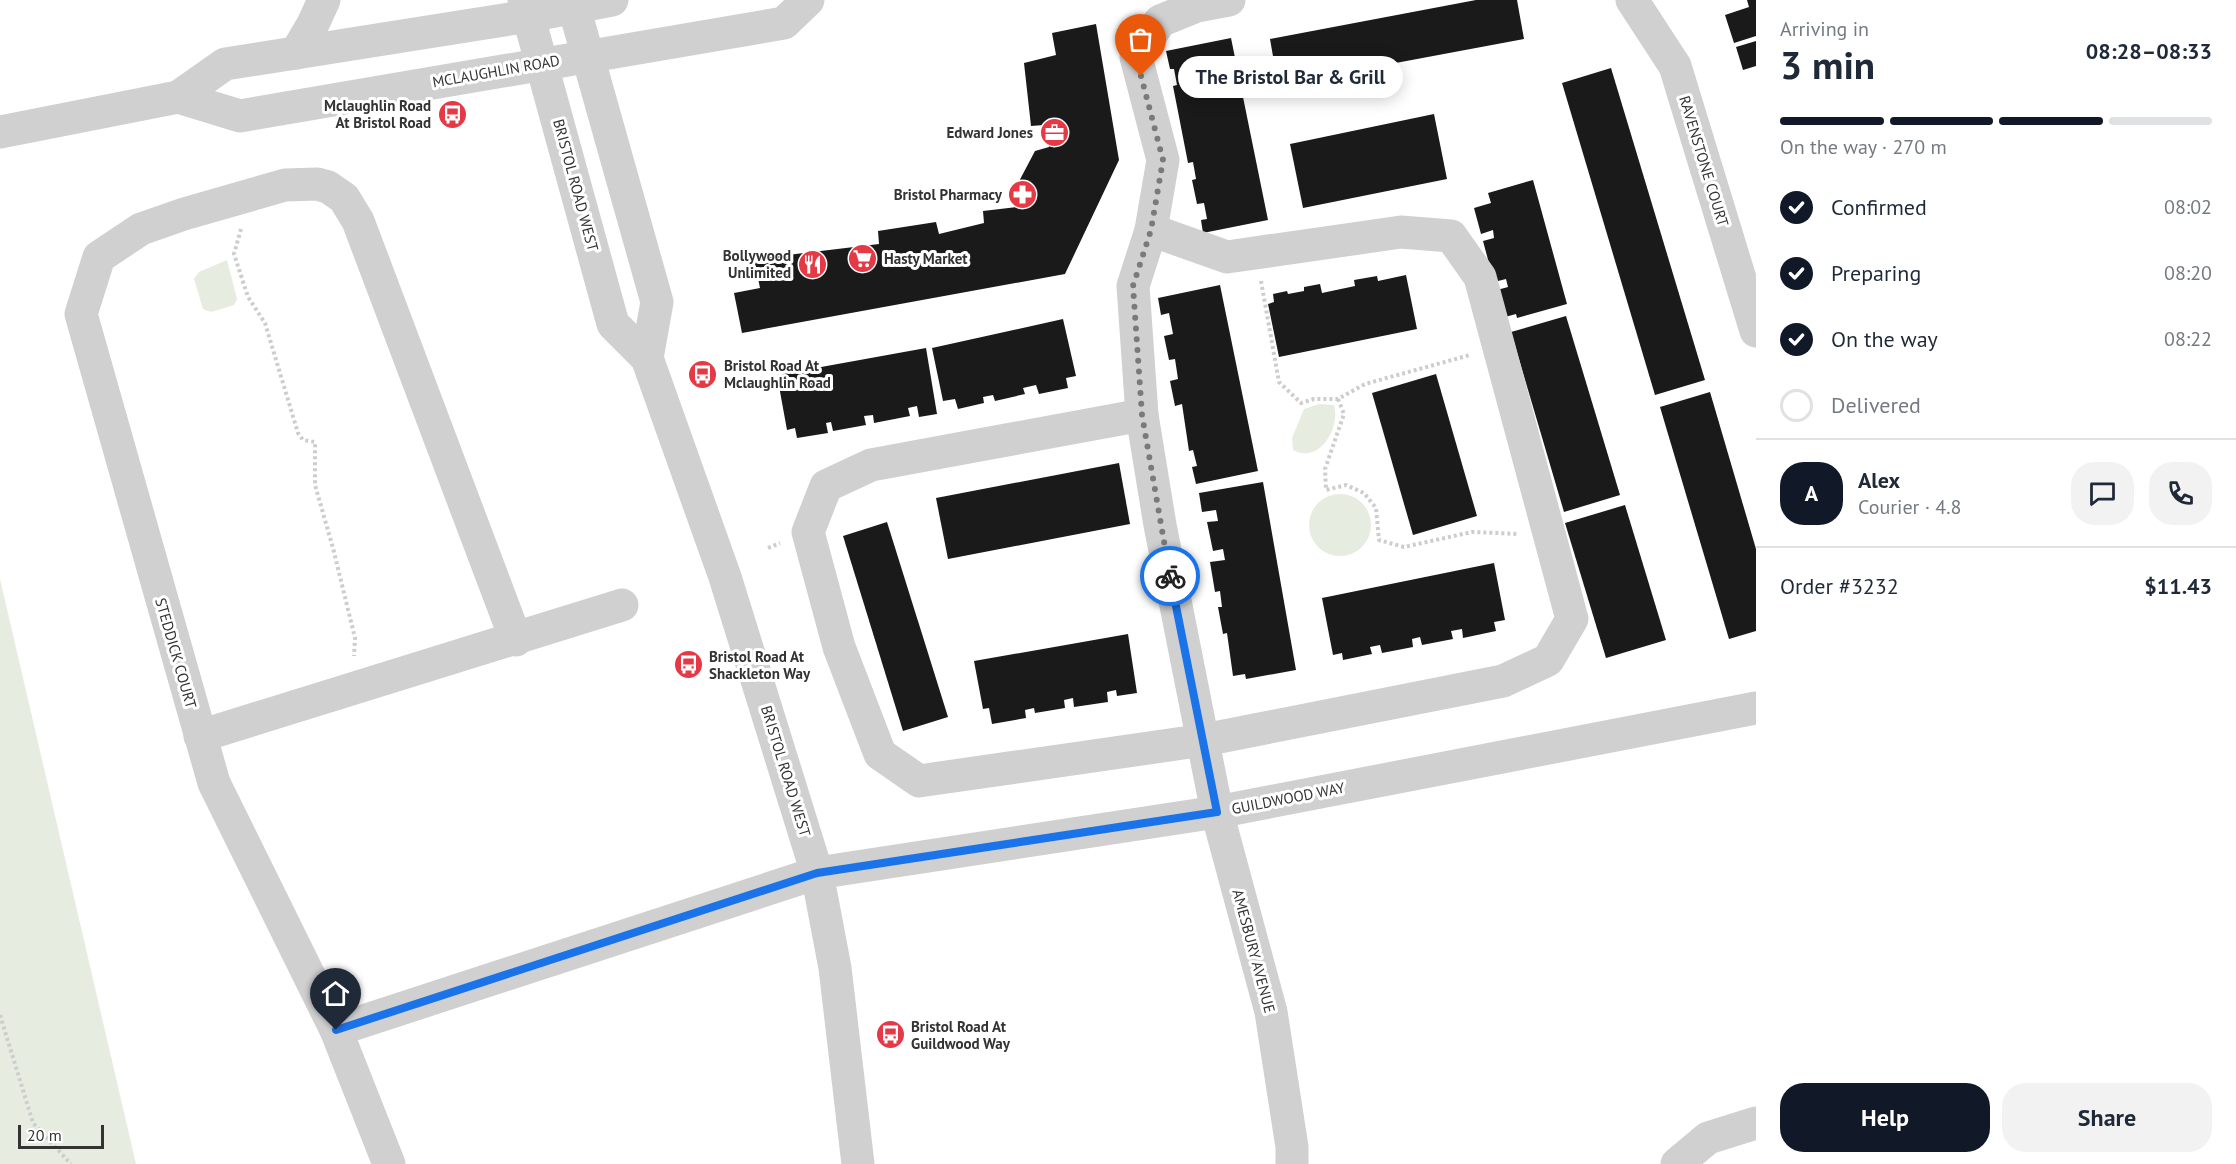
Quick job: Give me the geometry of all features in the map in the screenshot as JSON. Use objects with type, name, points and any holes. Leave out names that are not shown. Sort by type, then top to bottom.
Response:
[{"type":"street","points":[[296,53],[324,0]]},
{"type":"street","name":"MCLAUGHLIN ROAD","points":[[0,132],[178,97],[225,64],[296,53],[527,8],[612,0]]},
{"type":"street","name":"MCLAUGHLIN ROAD","points":[[178,97],[240,116],[784,23],[808,0]]},
{"type":"street","name":"AMESBURY AVENUE","points":[[1229,0],[1197,6],[1160,21],[1136,57],[1163,160],[1151,230],[1133,286],[1142,415],[1160,525],[1217,812],[1271,1012],[1292,1147],[1292,1164]]},
{"type":"street","name":"RAVENSTONE COURT","points":[[1632,0],[1675,66],[1756,331]]},
{"type":"street","name":"BRISTOL ROAD WEST","points":[[573,4],[657,302],[647,358]]},
{"type":"street","name":"BRISTOL ROAD WEST","points":[[527,8],[613,324],[647,358],[725,577],[817,873],[835,968],[858,1164]]},
{"type":"street","points":[[252,194],[285,185],[317,184],[336,191],[350,206],[358,221],[516,639]]},
{"type":"street","name":"STEDDICK COURT","points":[[252,194],[141,230],[99,257],[81,314],[214,783],[336,1030],[389,1164]]},
{"type":"street","points":[[1142,415],[871,465],[826,486],[808,532],[839,647],[880,754],[918,781],[1204,740],[1503,681],[1548,660],[1572,618],[1480,277],[1451,236],[1401,232],[1227,257],[1151,230]]},
{"type":"street","points":[[200,736],[622,605]]},
{"type":"street","name":"GUILDWOOD WAY","points":[[336,1030],[817,873],[1217,812],[1756,708]]},
{"type":"street","points":[[1677,1164],[1708,1138],[1756,1123]]},
{"type":"path","points":[[252,194],[234,254],[248,297],[265,323],[298,433],[303,440],[315,442],[315,485],[355,638],[354,687]]},
{"type":"path","points":[[1256,252],[1279,382],[1301,404],[1314,399],[1338,399],[1365,384],[1499,347]]},
{"type":"path","points":[[1338,399],[1344,414],[1325,469],[1326,490],[1346,485],[1364,493],[1376,508],[1379,540],[1404,547],[1472,532],[1550,535]]},
{"type":"path","points":[[0,1015],[33,1123],[71,1164]]},
{"type":"shaded area","points":[[227,260],[237,299],[234,305],[211,312],[203,309],[194,279],[199,272]]},
{"type":"shaded area","points":[[1319,404],[1334,405],[1335,421],[1329,437],[1324,444],[1311,453],[1293,450],[1292,438],[1304,409]]},
{"type":"shaded area","points":[[1334,494],[1346,494],[1362,503],[1369,513],[1371,525],[1369,537],[1362,547],[1346,556],[1334,556],[1323,551],[1314,542],[1309,531],[1309,519],[1314,508],[1323,499]]},
{"type":"shaded area","points":[[0,579],[136,1164],[0,1164]]},
{"type":"building","points":[[1476,0],[1517,0],[1524,39],[1278,85],[1270,39]]},
{"type":"building","points":[[1747,0],[1756,0],[1756,36],[1734,43],[1725,15],[1749,7]]},
{"type":"building","points":[[1096,24],[1119,160],[1065,274],[742,333],[734,293],[760,288],[754,259],[879,244],[878,231],[936,222],[939,234],[984,223],[983,211],[1017,207],[1015,189],[1035,151],[1049,147],[1044,125],[1031,126],[1024,63],[1056,55],[1052,33]]},
{"type":"building","points":[[1231,38],[1268,220],[1203,233],[1201,220],[1207,219],[1204,203],[1197,204],[1192,180],[1196,179],[1193,162],[1188,163],[1173,86],[1177,85],[1174,69],[1170,69],[1166,51]]},
{"type":"building","points":[[1756,41],[1756,66],[1743,70],[1736,47]]},
{"type":"building","points":[[1611,68],[1705,380],[1655,395],[1562,83]]},
{"type":"building","points":[[1434,114],[1447,179],[1303,208],[1290,144]]},
{"type":"building","points":[[1533,180],[1567,304],[1517,318],[1516,314],[1505,317],[1497,290],[1508,287],[1506,279],[1494,282],[1483,241],[1494,238],[1493,230],[1481,234],[1474,208],[1491,203],[1488,193]]},
{"type":"building","points":[[1406,275],[1417,329],[1279,357],[1268,304],[1274,302],[1273,294],[1304,291],[1304,287],[1320,284],[1322,293],[1355,286],[1354,280],[1377,276],[1378,281]]},
{"type":"building","points":[[1220,285],[1258,471],[1196,484],[1192,467],[1197,466],[1193,450],[1189,451],[1182,404],[1175,406],[1170,381],[1178,379],[1175,359],[1169,360],[1164,336],[1173,334],[1169,313],[1161,315],[1158,298]]},
{"type":"building","points":[[1566,316],[1620,495],[1564,512],[1511,332]]},
{"type":"building","points":[[1063,319],[1076,376],[1066,378],[1068,388],[1039,394],[1036,385],[1023,388],[1025,394],[995,401],[993,395],[983,397],[984,403],[958,409],[955,399],[943,401],[932,348]]},
{"type":"building","points":[[926,348],[937,414],[919,417],[917,406],[908,408],[910,416],[874,423],[873,415],[864,416],[866,425],[833,431],[831,422],[826,423],[828,433],[797,438],[795,428],[787,430],[777,375]]},
{"type":"building","points":[[1436,374],[1477,516],[1413,535],[1372,393]]},
{"type":"building","points":[[1710,392],[1756,549],[1756,631],[1729,639],[1660,407]]},
{"type":"building","points":[[1119,463],[1130,524],[948,559],[936,498]]},
{"type":"building","points":[[1263,482],[1296,670],[1246,679],[1245,674],[1233,676],[1227,633],[1223,634],[1218,607],[1222,607],[1220,591],[1215,592],[1210,562],[1225,560],[1223,549],[1213,551],[1207,522],[1218,521],[1216,510],[1202,512],[1199,493]]},
{"type":"building","points":[[1625,505],[1666,640],[1606,658],[1565,523]]},
{"type":"building","points":[[887,522],[948,717],[903,731],[843,536]]},
{"type":"building","points":[[1494,563],[1505,620],[1494,622],[1496,631],[1463,638],[1462,629],[1451,631],[1453,639],[1422,645],[1420,637],[1412,639],[1413,647],[1382,653],[1380,645],[1370,647],[1372,654],[1343,660],[1342,653],[1333,655],[1322,598]]},
{"type":"building","points":[[1128,634],[1137,693],[1117,696],[1116,690],[1107,692],[1108,702],[1074,707],[1073,698],[1064,700],[1065,708],[1035,713],[1034,708],[1025,710],[1026,718],[992,724],[989,708],[983,709],[974,661]]},
{"type":"way so far","points":[[1141,76],[1163,160],[1151,230],[1133,286],[1142,415],[1170,576]]},
{"type":"place","name":"The Bristol Bar & Grill","points":[[1141,76]]},
{"type":"place","name":"Mclaughlin Road At Bristol Road","points":[[452,114]]},
{"type":"place","name":"Edward Jones","points":[[1054,132]]},
{"type":"place","name":"Bristol Pharmacy","points":[[1023,194]]},
{"type":"place","name":"Hasty Market","points":[[863,258]]},
{"type":"place","name":"Bollywood Unlimited","points":[[812,264]]},
{"type":"place","name":"Bristol Road At Mclaughlin Road","points":[[703,374]]},
{"type":"place","name":"Bristol Road At Shackleton Way","points":[[688,665]]},
{"type":"place","name":"Bristol Road At Guildwood Way","points":[[890,1035]]},
{"type":"route","points":[[336,1030],[817,873],[1217,812],[1170,576]]}]
